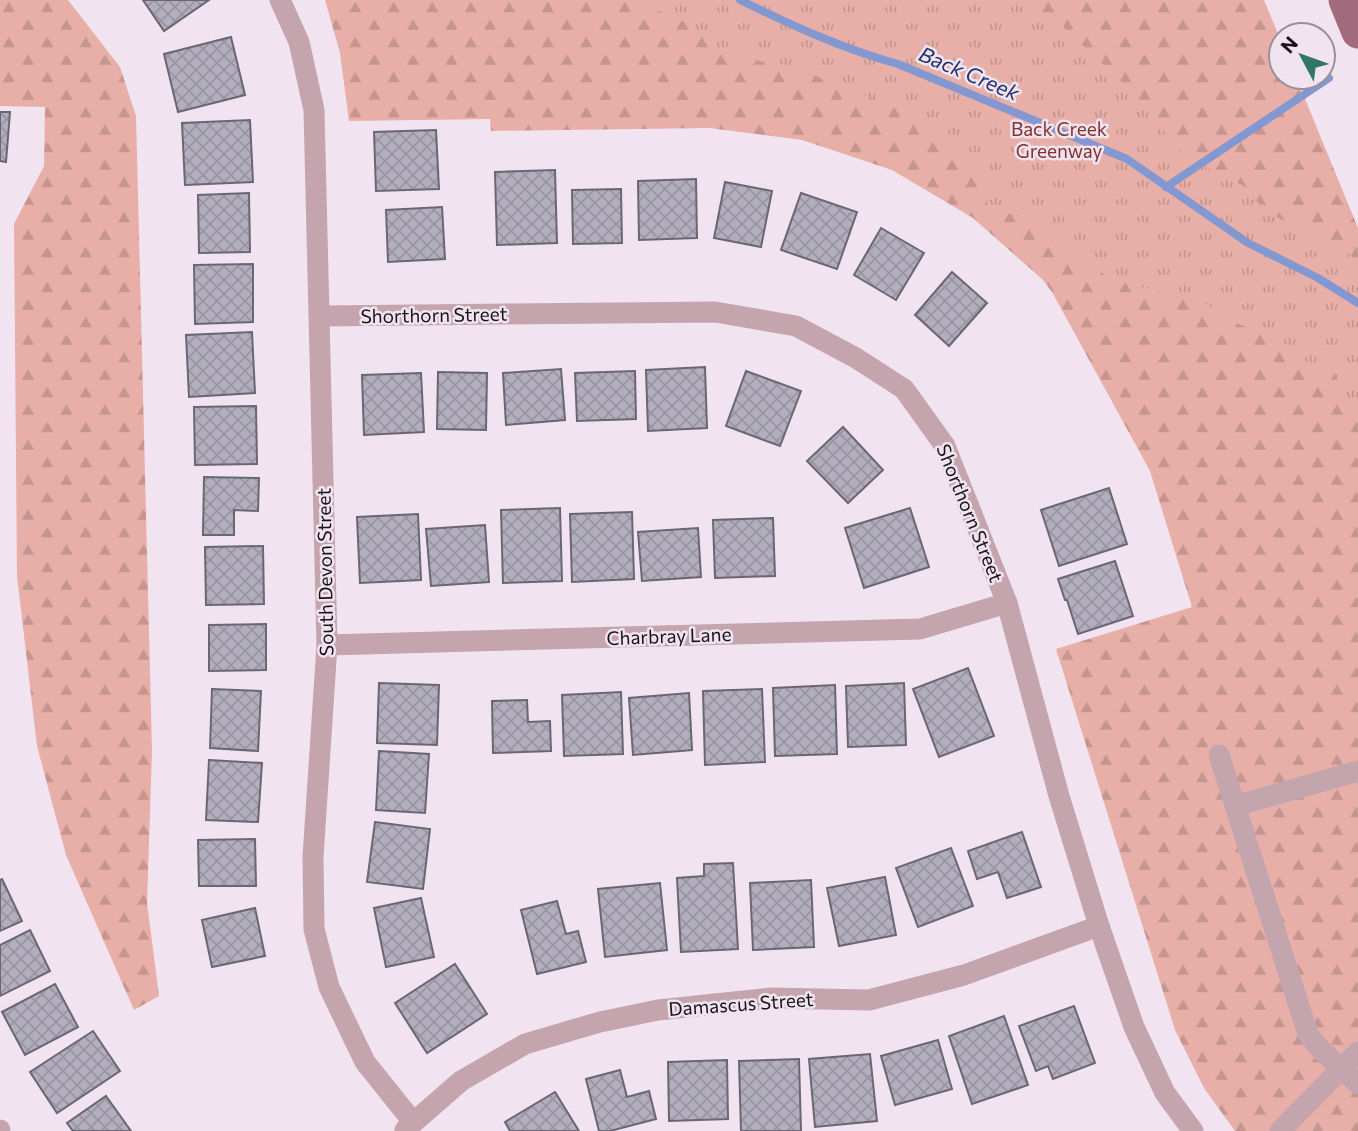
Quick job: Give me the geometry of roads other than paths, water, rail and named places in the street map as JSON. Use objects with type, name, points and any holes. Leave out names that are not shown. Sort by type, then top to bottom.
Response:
[{"type":"main road","points":[[1345,0],[1358,32]]},
{"type":"street","name":"South Devon Street","points":[[279,0],[299,42],[314,110],[327,645],[313,857],[314,929],[329,987],[365,1062],[408,1127]]},
{"type":"street","name":"Shorthorn Street","points":[[320,316],[715,312],[796,326],[856,358],[904,389],[945,446],[1007,603],[1059,796],[1134,1027],[1165,1093],[1193,1131]]},
{"type":"street","name":"Charbray Lane","points":[[327,645],[919,629],[1007,603]]},
{"type":"street","points":[[1219,755],[1308,1034],[1321,1050],[1358,1084]]},
{"type":"street","points":[[1235,806],[1358,771]]},
{"type":"street","name":"Damascus Street","points":[[408,1127],[461,1081],[525,1044],[600,1021],[658,1010],[772,998],[869,1000],[964,975],[1099,926]]},
{"type":"street","points":[[1280,1131],[1358,1052]]},
{"type":"waterway","name":"Back Creek","points":[[740,0],[818,36],[898,64],[1127,159],[1248,243],[1318,278],[1358,303]]},
{"type":"waterway","points":[[1166,187],[1310,91]]},
{"type":"park label","name":"Back Creek Greenway","points":[[1059,140]]}]
